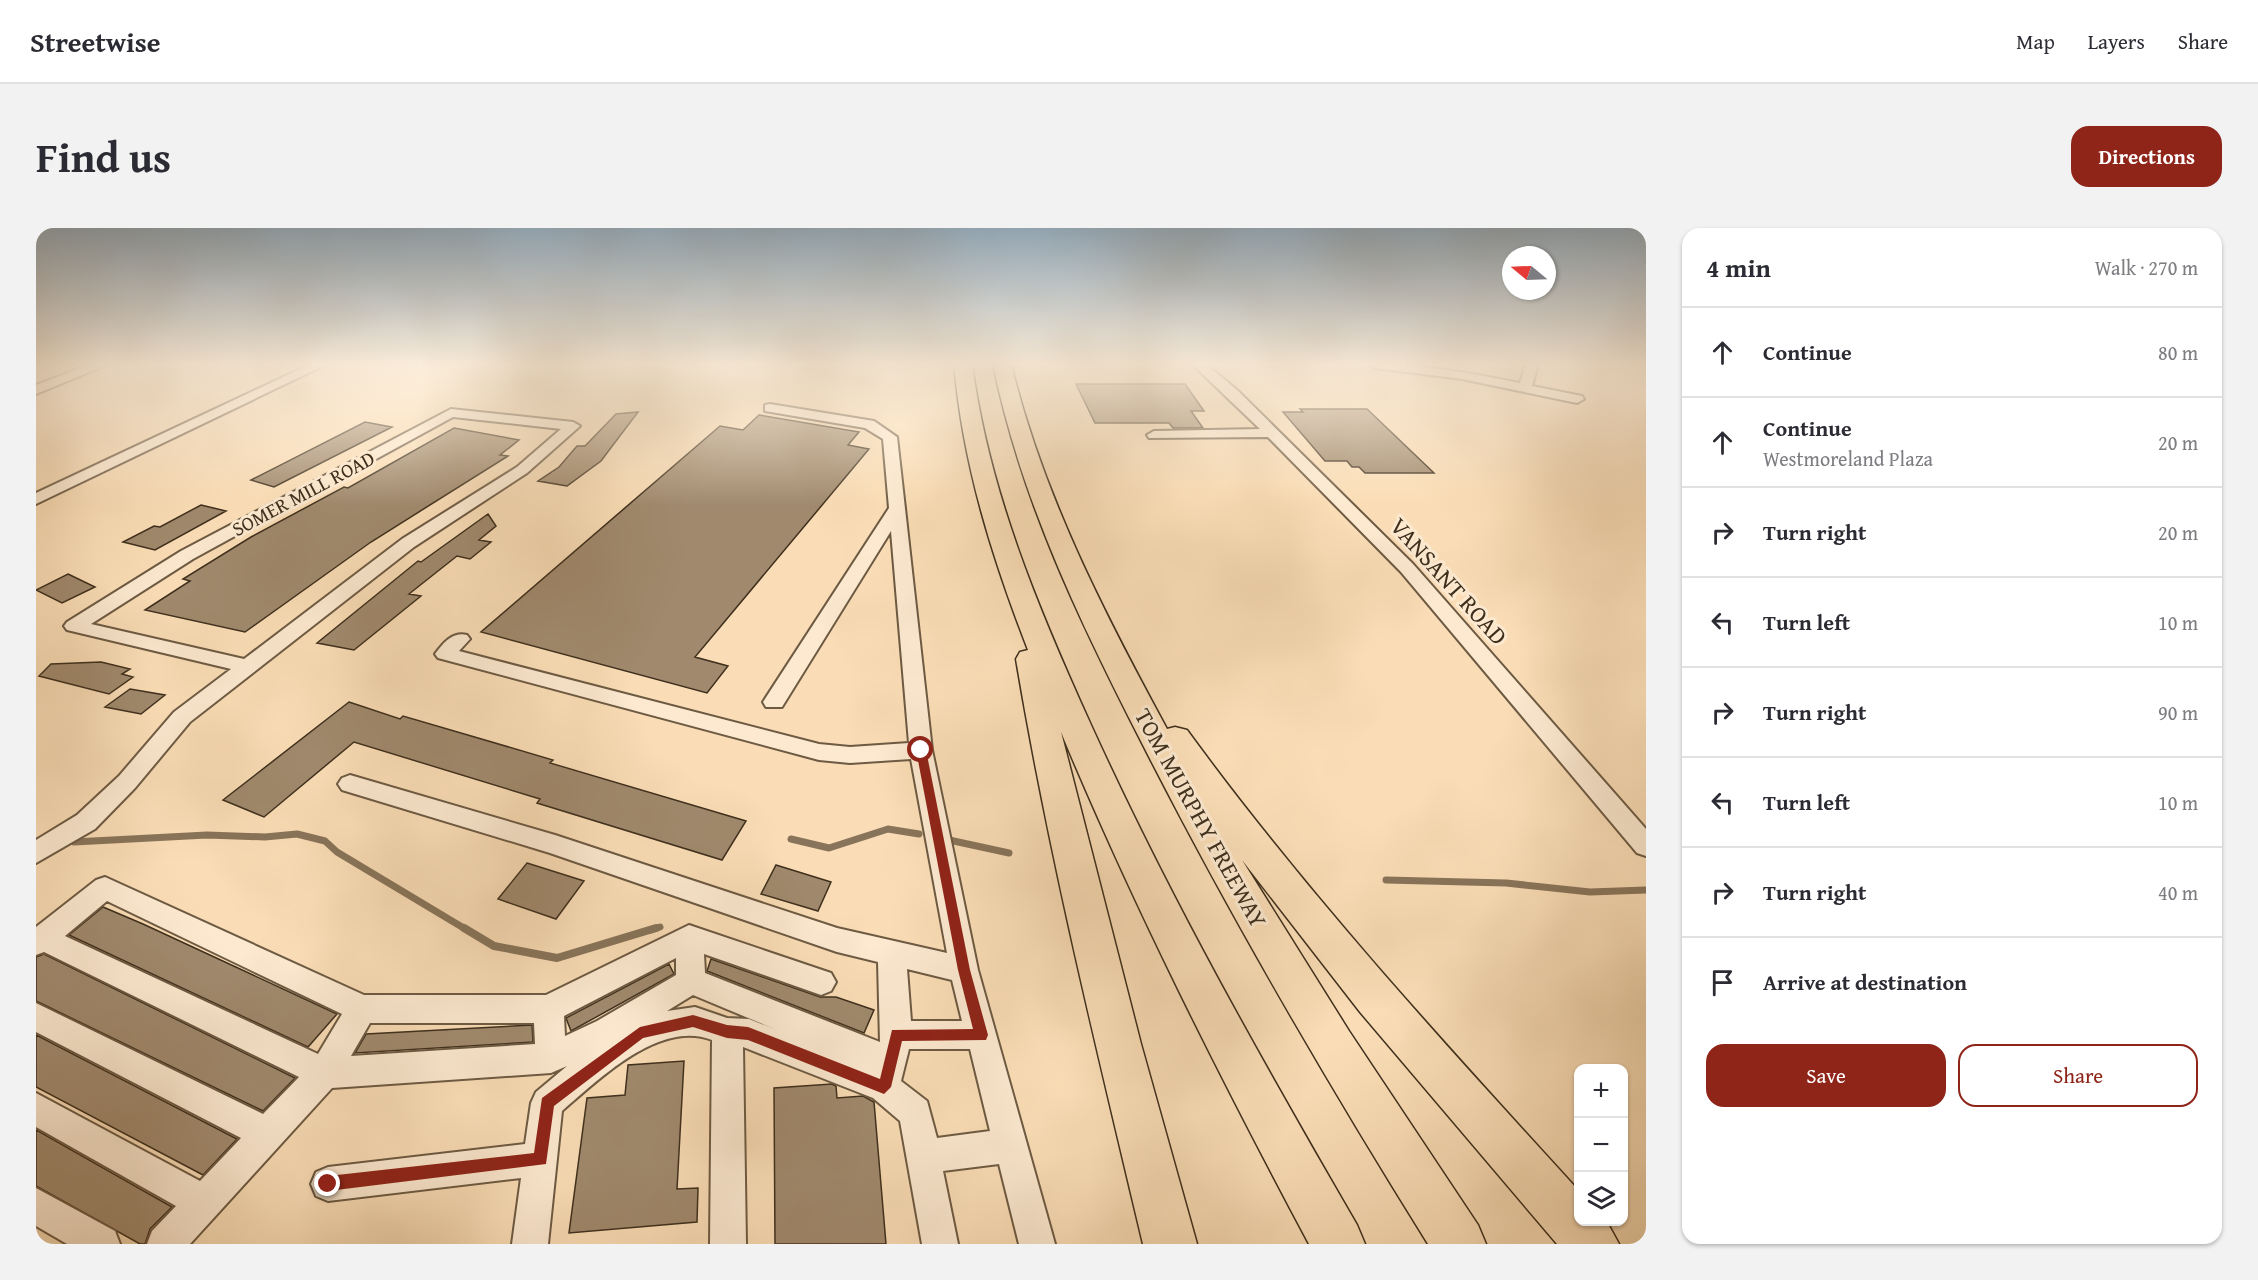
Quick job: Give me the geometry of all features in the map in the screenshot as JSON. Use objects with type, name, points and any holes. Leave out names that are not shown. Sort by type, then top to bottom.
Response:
[{"type":"highway","points":[[969,411],[972,437],[994,521],[1020,598],[1108,805],[1228,1047],[1338,1244]]},
{"type":"highway","name":"TOM MURPHY FREEWAY","points":[[1012,411],[1026,461],[1049,523],[1089,610],[1191,806],[1241,894],[1375,1115],[1459,1244]]},
{"type":"highway","points":[[1020,598],[1045,733],[1131,1100],[1170,1244]]},
{"type":"highway","points":[[1089,610],[1197,770],[1281,886],[1351,972],[1592,1244]]},
{"type":"street","points":[[36,499],[221,411]]},
{"type":"street","points":[[791,411],[869,424],[890,437],[921,750],[964,970],[1037,1244]]},
{"type":"street","name":"VANSANT ROAD","points":[[1250,411],[1407,568],[1646,846]]},
{"type":"street","name":"SOMER MILL ROAD","points":[[36,853],[86,822],[126,782],[182,717],[408,543],[522,470],[573,426],[451,413],[187,555],[74,626],[248,666]]},
{"type":"street","points":[[1154,435],[1272,433]]},
{"type":"street","points":[[774,702],[896,509]]},
{"type":"street","points":[[460,639],[445,654],[819,752],[850,755],[921,750]]},
{"type":"street","points":[[350,784],[555,844],[837,940],[964,970]]},
{"type":"street","points":[[691,981],[608,1031],[551,1058],[324,1073],[39,940],[105,888],[362,1009],[549,1009],[689,937],[821,982]]},
{"type":"street","points":[[689,937],[691,981]]},
{"type":"street","points":[[891,953],[890,1061],[915,1112],[940,1244]]},
{"type":"street","points":[[691,981],[890,1061]]},
{"type":"street","points":[[165,1244],[324,1073],[362,1009]]},
{"type":"street","points":[[549,1009],[551,1058]]},
{"type":"street","points":[[36,1017],[267,1134]]},
{"type":"street","points":[[530,1244],[547,1103],[640,1033],[693,1021],[727,1032],[890,1061],[981,1035]]},
{"type":"street","points":[[727,1032],[728,1244]]},
{"type":"street","points":[[36,1109],[204,1202]]},
{"type":"street","points":[[925,1156],[1011,1145]]},
{"type":"street","points":[[328,1184],[540,1159]]},
{"type":"street","points":[[36,1206],[102,1244]]},
{"type":"building","points":[[1089,411],[1191,411],[1203,428],[1173,428],[1169,423],[1095,423]]},
{"type":"building","points":[[1370,411],[1434,473],[1365,473],[1359,467],[1352,467],[1347,461],[1325,461],[1283,412]]},
{"type":"building","points":[[638,412],[601,461],[567,486],[538,481],[559,467],[577,446],[585,446],[616,414]]},
{"type":"building","points":[[759,415],[859,432],[848,445],[869,449],[695,657],[728,666],[707,693],[481,632],[720,426],[743,430]]},
{"type":"building","points":[[365,422],[392,427],[274,487],[251,480]]},
{"type":"building","points":[[454,428],[519,440],[500,455],[508,456],[371,542],[245,632],[145,610],[190,581],[183,579],[251,537],[344,487],[348,488]]},
{"type":"building","points":[[201,505],[226,511],[155,550],[123,542],[154,526],[160,527]]},
{"type":"building","points":[[488,514],[496,526],[479,540],[491,542],[470,559],[457,556],[409,594],[421,596],[354,650],[317,643],[418,561],[421,562]]},
{"type":"building","points":[[68,574],[95,587],[62,603],[36,590]]},
{"type":"building","points":[[101,662],[130,669],[122,674],[133,677],[109,694],[39,676],[51,664]]},
{"type":"building","points":[[130,689],[165,695],[141,714],[105,707]]},
{"type":"building","points":[[349,702],[400,719],[403,716],[553,760],[550,763],[746,821],[722,860],[537,803],[540,799],[354,742],[264,817],[223,800]]},
{"type":"building","points":[[527,863],[584,881],[556,919],[498,899]]},
{"type":"building","points":[[776,865],[831,882],[818,911],[761,894]]},
{"type":"building","points":[[103,907],[337,1014],[308,1047],[69,935]]},
{"type":"building","points":[[44,954],[295,1078],[263,1111],[36,1001],[36,957]]},
{"type":"building","points":[[711,959],[820,997],[836,997],[874,1010],[864,1033],[707,971]]},
{"type":"building","points":[[669,964],[674,974],[571,1031],[566,1018]]},
{"type":"building","points":[[532,1025],[533,1042],[355,1053],[366,1034]]},
{"type":"building","points":[[36,1035],[237,1139],[203,1175],[36,1087]]},
{"type":"building","points":[[684,1061],[677,1189],[698,1188],[697,1222],[569,1233],[587,1098],[625,1095],[628,1065]]},
{"type":"building","points":[[832,1084],[836,1086],[837,1098],[863,1096],[874,1102],[886,1244],[775,1244],[774,1088]]},
{"type":"building","points":[[36,1130],[172,1207],[150,1229],[145,1244],[140,1244],[36,1186]]},
{"type":"waterway","points":[[791,839],[829,848],[888,829],[919,834]]},
{"type":"waterway","points":[[74,842],[207,835],[265,837],[297,834],[325,841],[337,852],[467,930]]},
{"type":"waterway","points":[[949,840],[1009,853]]},
{"type":"waterway","points":[[1386,880],[1506,883],[1590,892],[1646,890]]},
{"type":"waterway","points":[[651,930],[660,927]]},
{"type":"waterway","points":[[464,928],[494,946],[557,958],[656,928]]},
{"type":"route","points":[[328,1184],[540,1159],[547,1103],[640,1033],[693,1021],[727,1032],[748,1034],[884,1087],[897,1035],[981,1035],[964,970],[921,750]]}]
